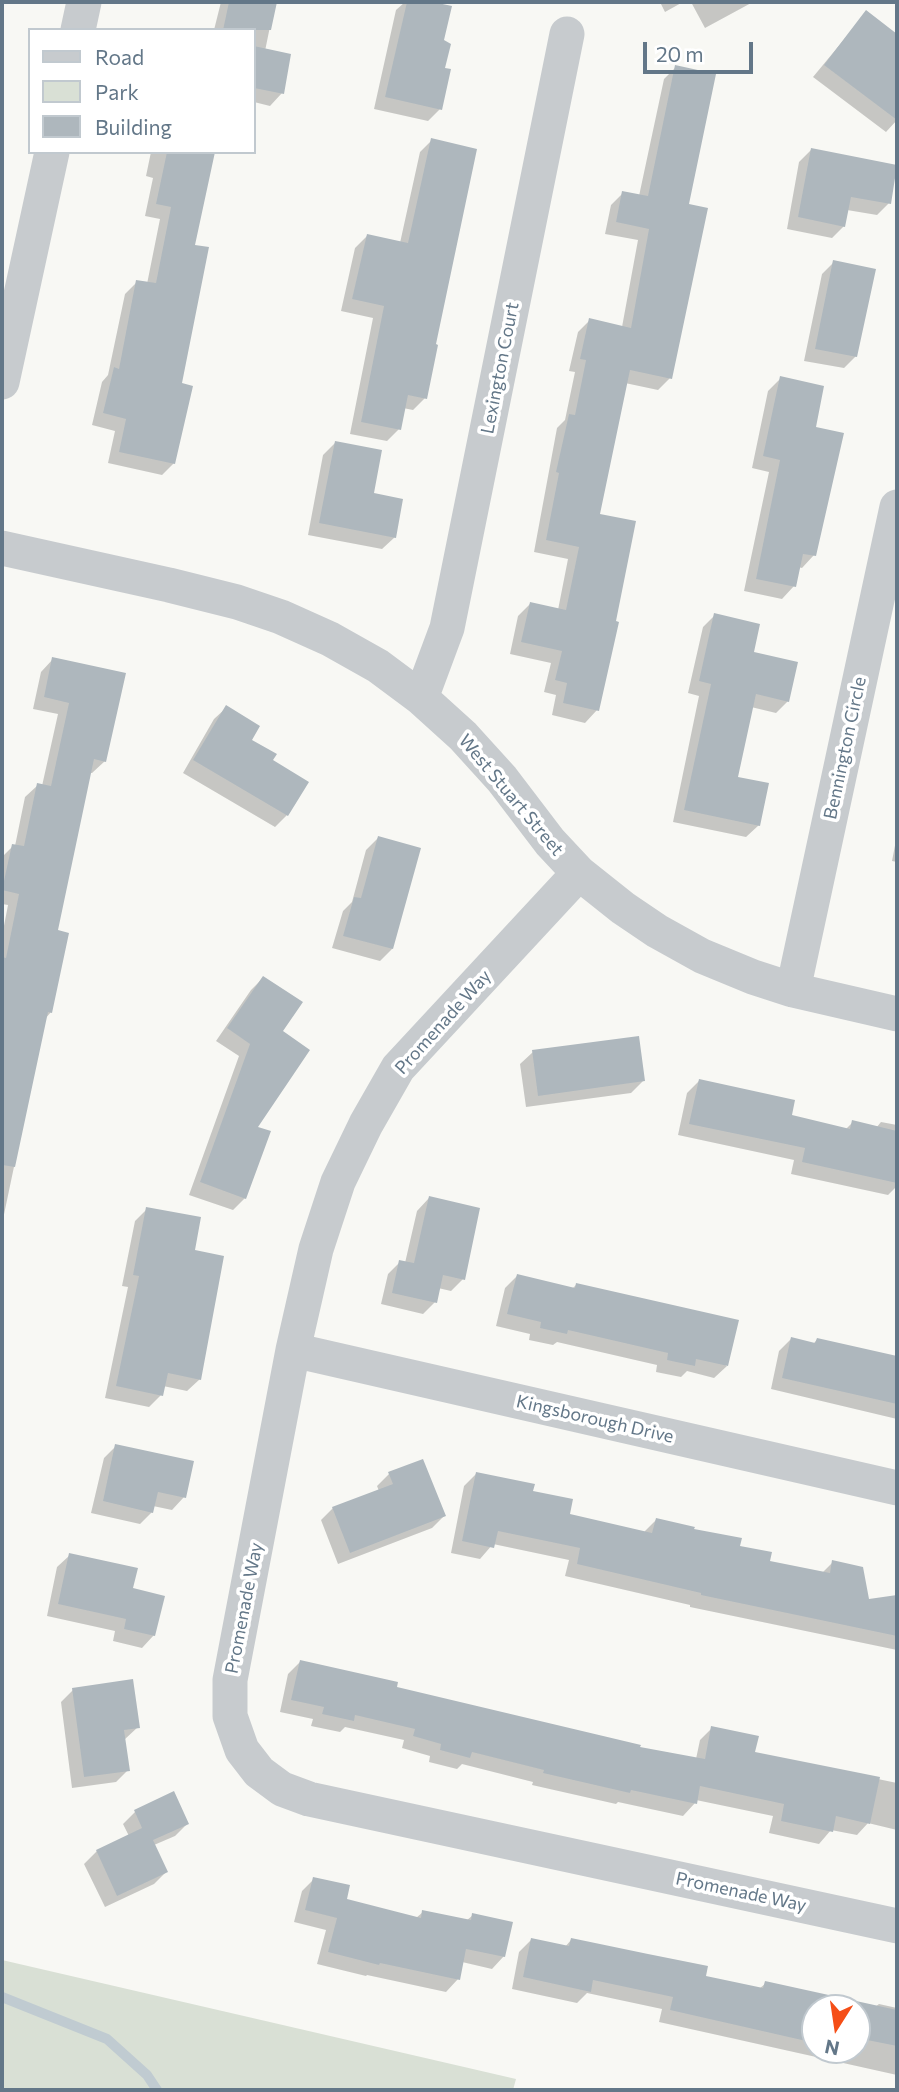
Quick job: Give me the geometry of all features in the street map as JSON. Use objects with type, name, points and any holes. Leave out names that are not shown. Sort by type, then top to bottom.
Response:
[{"type":"street","points":[[78,28],[84,2]]},
{"type":"street","name":"Lexington Court","points":[[421,698],[447,628],[567,34]]},
{"type":"street","points":[[2,382],[52,154]]},
{"type":"street","name":"Bennington Circle","points":[[793,990],[897,507]]},
{"type":"street","name":"West Stuart Street","points":[[2,548],[237,602],[281,617],[330,639],[378,666],[421,698],[463,736],[502,779],[550,842],[579,873],[623,908],[702,956],[793,990],[897,1014]]},
{"type":"street","name":"Promenade Way","points":[[579,873],[398,1068],[366,1124],[338,1182],[316,1249],[293,1350],[230,1680],[230,1716],[242,1750],[259,1772],[282,1789],[309,1798],[897,1926]]},
{"type":"street","name":"Kingsborough Drive","points":[[293,1350],[897,1488]]},
{"type":"green space","points":[[2,1960],[516,2079],[513,2090],[2,2090]]},
{"type":"building","points":[[229,2],[277,2],[271,30],[223,28]]},
{"type":"building","points":[[407,2],[433,2],[452,6],[444,40],[451,44],[445,68],[451,69],[442,110],[385,97]]},
{"type":"building","points":[[866,10],[897,34],[897,120],[824,65]]},
{"type":"building","points":[[256,46],[291,54],[284,94],[256,88]]},
{"type":"building","points":[[675,65],[716,74],[689,204],[708,208],[672,379],[630,370],[600,514],[636,521],[616,621],[619,622],[599,711],[563,703],[567,683],[555,680],[562,651],[521,642],[530,602],[566,610],[579,547],[546,540],[559,473],[556,472],[569,414],[575,415],[586,360],[580,359],[589,318],[631,328],[649,229],[616,222],[622,191],[648,196]]},
{"type":"building","points":[[431,138],[477,149],[427,399],[408,395],[401,430],[361,422],[384,306],[352,299],[367,234],[408,243]]},
{"type":"building","points":[[811,148],[897,165],[891,204],[851,197],[845,227],[798,217]]},
{"type":"building","points":[[167,154],[215,154],[195,245],[209,247],[182,383],[193,386],[175,464],[119,452],[126,419],[103,413],[114,367],[119,369],[136,280],[156,283],[171,207],[156,204]]},
{"type":"building","points":[[833,260],[876,269],[857,357],[815,349]]},
{"type":"building","points":[[780,376],[824,386],[816,427],[844,433],[816,556],[803,554],[796,587],[756,579],[780,460],[763,456]]},
{"type":"building","points":[[335,441],[382,450],[374,493],[403,499],[396,538],[319,523]]},
{"type":"building","points":[[714,613],[760,624],[754,652],[798,662],[789,702],[756,694],[738,777],[769,783],[760,826],[684,810],[711,684],[699,681]]},
{"type":"building","points":[[52,657],[126,673],[106,762],[94,759],[58,930],[69,933],[52,1013],[48,1012],[15,1167],[2,1165],[2,957],[6,958],[19,894],[2,890],[12,844],[24,846],[37,783],[51,786],[69,703],[44,697]]},
{"type":"building","points":[[226,705],[260,726],[252,740],[277,754],[273,760],[309,782],[288,816],[193,760]]},
{"type":"building","points":[[378,836],[421,848],[393,949],[343,936],[354,897],[361,898]]},
{"type":"building","points":[[263,976],[303,1002],[283,1031],[310,1050],[258,1127],[271,1131],[246,1199],[200,1182],[250,1044],[227,1028]]},
{"type":"building","points":[[639,1036],[645,1081],[538,1096],[532,1050]]},
{"type":"building","points":[[699,1079],[795,1100],[792,1115],[850,1129],[852,1120],[897,1131],[897,1183],[802,1162],[805,1148],[689,1124]]},
{"type":"building","points":[[429,1196],[480,1208],[465,1280],[443,1275],[437,1303],[392,1293],[399,1260],[414,1263]]},
{"type":"building","points":[[146,1207],[201,1217],[195,1250],[224,1256],[201,1380],[168,1373],[163,1396],[116,1386],[139,1276],[133,1275]]},
{"type":"building","points":[[517,1274],[575,1288],[576,1283],[739,1320],[728,1366],[696,1359],[695,1366],[667,1360],[668,1353],[568,1330],[567,1334],[540,1328],[541,1322],[507,1314]]},
{"type":"building","points":[[791,1337],[815,1343],[817,1338],[897,1356],[897,1404],[782,1378]]},
{"type":"building","points":[[115,1444],[194,1461],[186,1498],[158,1492],[153,1513],[103,1501]]},
{"type":"building","points":[[423,1459],[446,1516],[350,1553],[332,1507],[393,1484],[388,1472]]},
{"type":"building","points":[[476,1472],[535,1484],[533,1491],[573,1499],[570,1514],[652,1533],[656,1518],[695,1527],[694,1529],[742,1538],[740,1546],[772,1552],[770,1561],[830,1573],[832,1560],[863,1567],[869,1599],[897,1595],[897,1636],[701,1595],[577,1564],[580,1548],[498,1531],[494,1548],[462,1541]]},
{"type":"building","points":[[69,1553],[138,1568],[133,1588],[165,1596],[155,1636],[124,1629],[126,1619],[58,1604]]},
{"type":"building","points":[[300,1660],[398,1682],[397,1687],[641,1745],[640,1747],[705,1759],[711,1726],[759,1736],[755,1752],[880,1777],[870,1824],[836,1816],[833,1832],[781,1821],[784,1804],[700,1786],[697,1804],[631,1790],[630,1793],[543,1773],[544,1770],[472,1752],[470,1758],[440,1750],[441,1744],[413,1736],[415,1729],[355,1715],[354,1721],[322,1714],[324,1707],[291,1700]]},
{"type":"building","points":[[133,1679],[140,1728],[124,1730],[130,1771],[84,1777],[72,1688]]},
{"type":"building","points":[[174,1791],[189,1824],[153,1840],[168,1872],[117,1896],[96,1850],[142,1828],[134,1810]]},
{"type":"building","points":[[313,1877],[350,1885],[347,1899],[421,1918],[422,1910],[471,1920],[472,1913],[513,1922],[505,1957],[466,1949],[460,1980],[380,1963],[379,1965],[328,1952],[337,1918],[305,1910]]},
{"type":"building","points":[[531,1938],[569,1946],[571,1938],[708,1966],[706,1976],[763,1988],[765,1981],[824,1994],[801,1994],[801,2040],[670,2010],[673,1997],[593,1980],[591,1992],[523,1977]]},
{"type":"building","points":[[871,2004],[897,2010],[897,2046],[871,2041]]},
{"type":"waterway","points":[[2,1997],[107,2039],[147,2075],[157,2090]]}]
